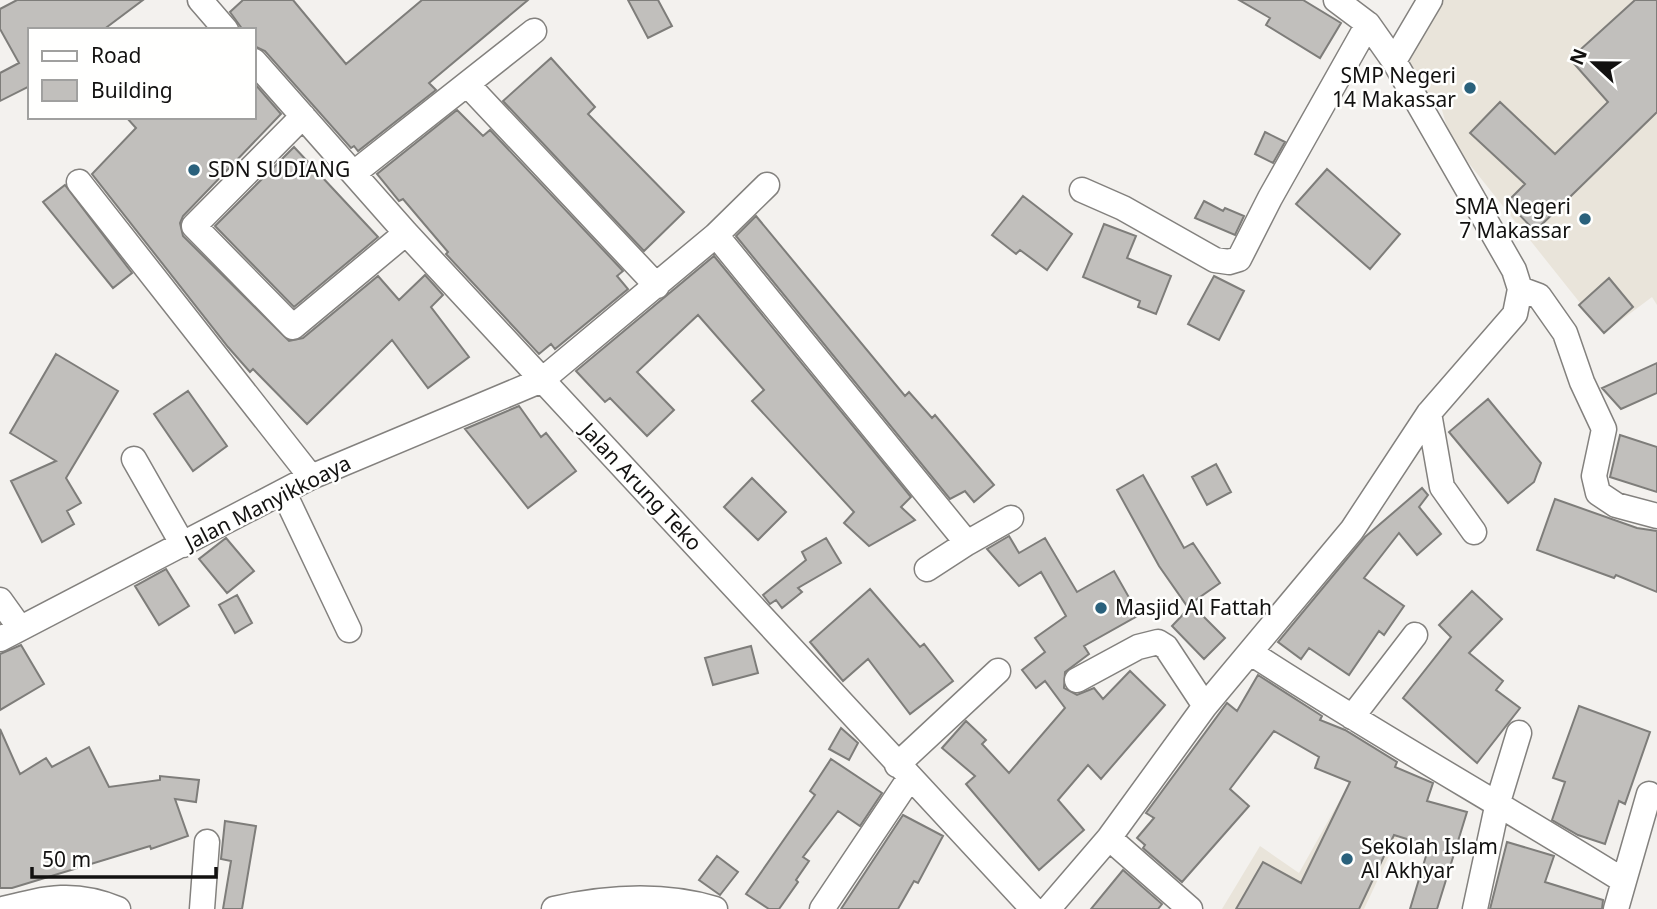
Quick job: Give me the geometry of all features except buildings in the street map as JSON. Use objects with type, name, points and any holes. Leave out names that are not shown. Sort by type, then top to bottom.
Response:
[{"type":"street","points":[[200,0],[224,28]]},
{"type":"street","points":[[1048,909],[1109,838],[1205,706],[1352,530],[1429,413],[1515,314],[1520,289],[1514,270],[1394,61],[1368,24],[1336,0]]},
{"type":"street","points":[[1394,61],[1430,0]]},
{"type":"street","points":[[1082,190],[1123,208],[1215,260],[1229,262],[1239,259],[1270,198],[1368,24]]},
{"type":"street","points":[[354,173],[534,31]]},
{"type":"street","name":"Jalan Arung Teko","points":[[256,63],[405,233],[1033,909]]},
{"type":"street","points":[[467,84],[657,286]]},
{"type":"street","points":[[303,116],[194,226],[293,327],[405,233]]},
{"type":"street","points":[[79,182],[311,477]]},
{"type":"street","name":"Jalan Manyikkoaya","points":[[10,633],[284,494],[311,477],[542,380],[716,235],[767,185]]},
{"type":"street","points":[[716,235],[967,542]]},
{"type":"street","points":[[1520,289],[1539,296],[1565,333],[1582,382],[1604,429],[1594,476],[1598,493],[1616,505],[1657,516]]},
{"type":"street","points":[[1429,413],[1442,487],[1474,532]]},
{"type":"street","points":[[134,459],[183,545]]},
{"type":"street","points":[[284,494],[349,630]]},
{"type":"street","points":[[927,569],[967,542],[1011,518]]},
{"type":"street","points":[[0,600],[10,633]]},
{"type":"street","points":[[1352,717],[1415,635]]},
{"type":"street","points":[[1077,680],[1138,647],[1157,642],[1166,647],[1205,706]]},
{"type":"street","points":[[1251,653],[1624,881]]},
{"type":"street","points":[[822,909],[903,772],[998,671]]},
{"type":"street","points":[[1475,909],[1498,802],[1519,733]]},
{"type":"street","points":[[1616,909],[1649,794]]},
{"type":"street","points":[[1109,838],[1190,909]]},
{"type":"street","points":[[202,909],[208,842]]},
{"type":"street","points":[[3,909],[51,897],[80,898],[118,909]]},
{"type":"street","points":[[554,909],[589,901],[627,898],[673,900],[715,909]]},
{"type":"shaded area","name":"SMA Negeri 7 Makassar","points":[[1441,0],[1657,0],[1657,305],[1652,297],[1604,333],[1451,141],[1442,110],[1406,66]]},
{"type":"shaded area","name":"Sekolah Islam Al Akhyar","points":[[1346,789],[1406,820],[1364,909],[1222,909],[1260,846],[1299,873]]},
{"type":"place","name":"SMP Negeri 14 Makassar","points":[[1470,88]]},
{"type":"place","name":"SDN SUDIANG","points":[[194,170]]},
{"type":"place","name":"SMA Negeri 7 Makassar","points":[[1585,219]]},
{"type":"place","name":"Masjid Al Fattah","points":[[1101,608]]},
{"type":"place","name":"Sekolah Islam Al Akhyar","points":[[1347,859]]}]
